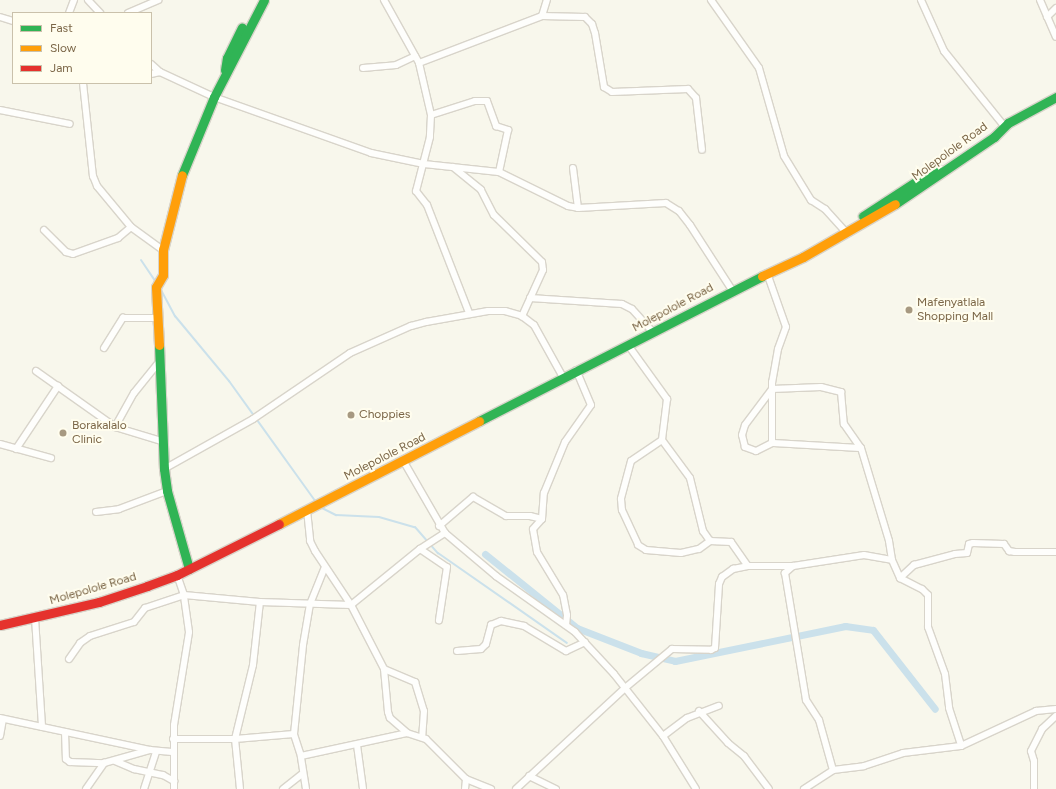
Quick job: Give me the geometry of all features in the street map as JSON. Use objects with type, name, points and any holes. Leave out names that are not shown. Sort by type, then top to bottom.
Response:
[{"type":"main road","points":[[224,78],[227,58],[257,0]]},
{"type":"main road","points":[[189,569],[167,491],[164,469],[161,441],[156,287],[163,275],[164,250],[182,175],[214,97],[264,0]]},
{"type":"main road","name":"Molepolole Road","points":[[767,273],[843,228],[991,132],[1002,128],[1056,97]]},
{"type":"main road","name":"Molepolole Road","points":[[0,624],[35,618],[127,594],[177,575],[404,462],[562,376],[628,345],[732,290],[803,257],[910,196],[994,137],[1002,128]]},
{"type":"street","points":[[69,12],[74,0]]},
{"type":"street","points":[[88,0],[99,12]]},
{"type":"street","points":[[130,12],[158,0]]},
{"type":"street","points":[[384,0],[419,63],[431,116],[424,164],[416,191],[427,205],[469,313]]},
{"type":"street","points":[[542,16],[546,0]]},
{"type":"street","points":[[711,0],[758,68],[784,156],[811,200],[825,209],[843,228]]},
{"type":"street","points":[[921,0],[944,51],[1002,128]]},
{"type":"street","points":[[1040,0],[1056,37]]},
{"type":"street","points":[[1047,17],[1056,8]]},
{"type":"street","points":[[419,63],[542,16],[580,16],[588,20],[595,33],[602,84],[607,90],[612,92],[682,88],[693,92],[702,150]]},
{"type":"street","points":[[0,17],[11,19]]},
{"type":"street","points":[[363,68],[396,65],[415,56]]},
{"type":"street","points":[[152,65],[160,72],[214,97],[359,150],[424,164],[499,172],[568,206],[578,208],[660,202],[673,206],[690,225],[732,290]]},
{"type":"street","points":[[152,74],[160,72]]},
{"type":"street","points":[[84,84],[93,176],[102,195],[130,227],[164,250]]},
{"type":"street","points":[[431,116],[475,101],[487,101],[496,126],[508,130],[499,172]]},
{"type":"street","points":[[0,110],[70,124]]},
{"type":"street","points":[[453,167],[481,190],[494,215],[542,262],[543,270],[522,316]]},
{"type":"street","points":[[573,168],[578,208]]},
{"type":"street","points":[[44,230],[66,252],[73,254],[118,238],[130,227]]},
{"type":"street","points":[[767,273],[786,327],[778,349],[772,389],[772,443]]},
{"type":"street","points":[[530,298],[622,304],[632,309],[652,331]]},
{"type":"street","points":[[164,469],[252,419],[350,353],[411,326],[469,313],[505,311],[522,316],[534,325],[562,376]]},
{"type":"street","points":[[104,348],[123,318],[156,318]]},
{"type":"street","points":[[628,345],[668,399],[662,440],[690,478],[702,527],[710,541]]},
{"type":"street","points":[[115,427],[134,393],[158,363]]},
{"type":"street","points":[[566,625],[567,615],[562,591],[535,546],[533,530],[542,519],[544,493],[565,442],[591,405],[576,370]]},
{"type":"street","points":[[36,371],[115,427],[161,441]]},
{"type":"street","points":[[16,449],[58,386]]},
{"type":"street","points":[[772,389],[821,387],[841,392],[844,424],[862,448],[889,542],[892,560],[901,577],[922,589],[928,595],[928,627],[944,674],[949,708],[961,746]]},
{"type":"street","points":[[772,389],[745,425],[742,435],[745,447],[752,451],[772,443],[862,448]]},
{"type":"street","points":[[662,440],[631,461],[621,499],[622,510],[638,545],[646,550],[681,553],[699,549],[710,541],[731,542],[748,566]]},
{"type":"street","points":[[0,444],[51,458]]},
{"type":"street","points":[[404,462],[439,526],[445,533],[496,576],[566,625],[584,642],[625,688],[663,736],[696,789]]},
{"type":"street","points":[[96,512],[119,509],[167,491]]},
{"type":"street","points":[[439,526],[473,497],[506,516],[530,516],[542,519]]},
{"type":"street","points":[[307,510],[310,541],[325,567],[351,605],[384,668],[388,712],[394,723],[407,733],[422,737],[466,779],[491,789]]},
{"type":"street","points":[[69,659],[80,643],[90,636],[134,622],[145,608],[184,595],[260,602],[351,605],[420,549],[445,533]]},
{"type":"street","points":[[901,577],[914,565],[955,554],[967,553],[969,544],[973,543],[1004,544],[1009,551],[1015,552],[1056,552]]},
{"type":"street","points":[[420,549],[447,567],[439,620]]},
{"type":"street","points":[[516,789],[625,688],[672,649],[711,650],[715,648],[718,584],[722,577],[730,571],[748,566],[793,566],[864,555],[892,560]]},
{"type":"street","points":[[793,566],[785,573],[806,700],[819,720],[833,770]]},
{"type":"street","points":[[306,789],[302,774],[301,756],[294,734],[302,645],[310,604],[325,567]]},
{"type":"street","points":[[174,789],[172,752],[173,739],[189,632],[184,595],[177,575]]},
{"type":"street","points":[[240,789],[235,739],[253,665],[260,602]]},
{"type":"street","points":[[35,618],[42,727]]},
{"type":"street","points":[[457,651],[481,649],[486,644],[491,625],[501,621],[524,626],[566,651],[584,642]]},
{"type":"street","points":[[384,668],[415,682],[424,711],[422,737]]},
{"type":"street","points":[[663,736],[699,711],[719,706]]},
{"type":"street","points":[[804,789],[833,770],[864,766],[903,752],[961,746],[1036,711],[1056,709]]},
{"type":"street","points":[[699,711],[728,743],[744,756],[769,789]]},
{"type":"street","points":[[1034,789],[1034,761],[1031,751],[1042,729],[1056,716]]},
{"type":"street","points":[[0,736],[2,718],[153,750],[172,752]]},
{"type":"street","points":[[65,732],[67,761],[104,763],[153,750]]},
{"type":"street","points":[[301,756],[407,733]]},
{"type":"street","points":[[173,739],[235,739],[294,734]]},
{"type":"street","points":[[357,745],[363,789]]},
{"type":"street","points":[[144,789],[149,773],[153,750]]},
{"type":"street","points":[[116,761],[174,781]]},
{"type":"street","points":[[86,789],[104,763]]},
{"type":"street","points":[[283,789],[302,774]]},
{"type":"street","points":[[529,776],[556,789]]},
{"type":"street","points":[[464,789],[466,779]]},
{"type":"waterway","points":[[141,260],[156,282]]},
{"type":"waterway","points":[[160,288],[175,316],[229,381],[316,502]]},
{"type":"waterway","points":[[322,508],[336,515],[379,517],[415,527],[438,553],[567,643]]},
{"type":"waterway","points":[[485,554],[577,628],[641,653],[675,661],[845,626],[873,630],[935,709]]},
{"type":"traffic: fast","points":[[182,175],[214,97],[264,0]]},
{"type":"traffic: fast","points":[[225,70],[227,58],[242,27]]},
{"type":"traffic: fast","points":[[895,204],[994,137],[1008,123],[1056,97]]},
{"type":"traffic: fast","points":[[863,216],[937,168]]},
{"type":"traffic: fast","points":[[479,421],[762,276]]},
{"type":"traffic: fast","points":[[159,345],[164,469],[167,491],[189,569]]},
{"type":"traffic: slow","points":[[159,345],[156,287],[163,275],[163,250],[182,175]]},
{"type":"traffic: slow","points":[[762,276],[803,257],[895,204]]},
{"type":"traffic: slow","points":[[279,524],[479,421]]},
{"type":"traffic: jam","points":[[0,625],[99,602],[147,586],[177,575],[279,524]]},
{"type":"place","name":"Mafenyatlala Shopping Mall","points":[[909,310]]},
{"type":"place","name":"Choppies","points":[[351,415]]},
{"type":"place","name":"Borakalalo Clinic","points":[[63,433]]}]
